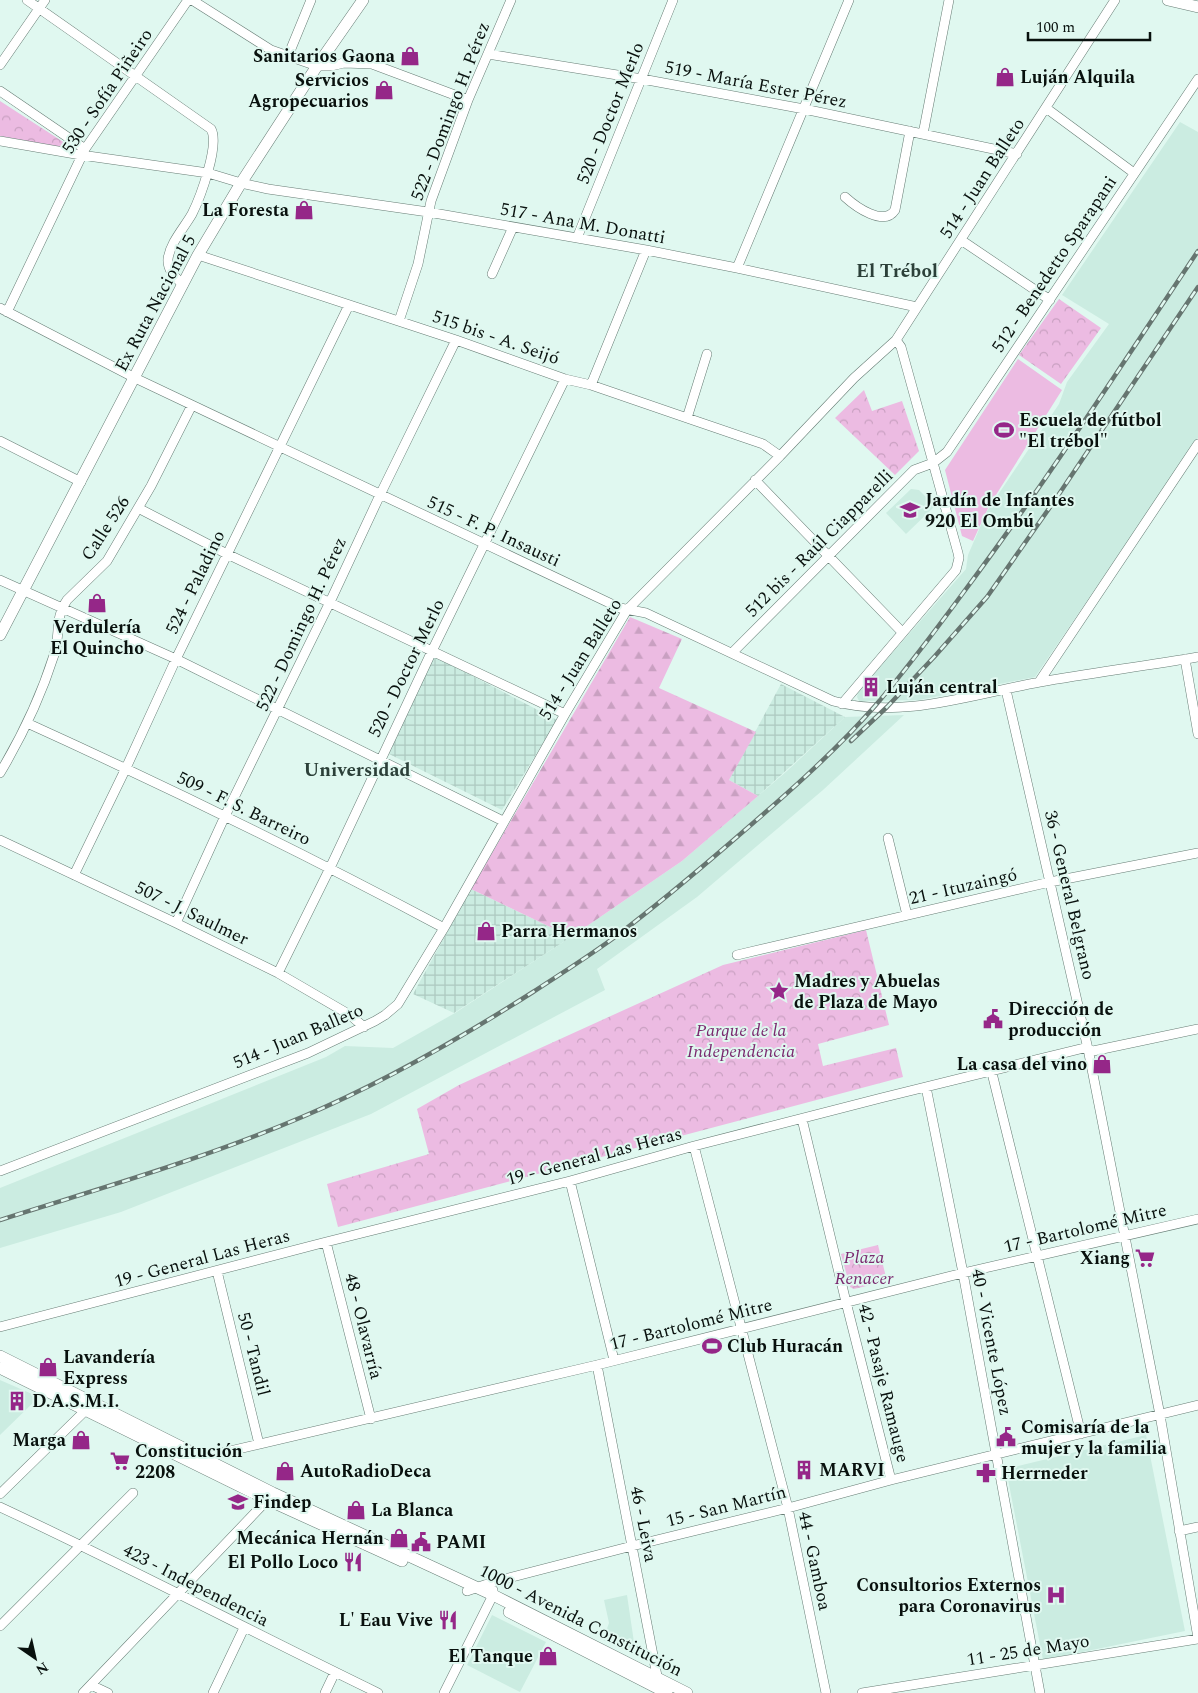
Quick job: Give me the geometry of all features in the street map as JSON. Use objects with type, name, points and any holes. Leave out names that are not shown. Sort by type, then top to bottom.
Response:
[{"type":"main road","name":"Ex Ruta Nacional 5","points":[[0,635],[198,255],[241,183],[317,66],[363,0]]},
{"type":"main road","points":[[1168,0],[1198,7]]},
{"type":"main road","name":"1000 - Avenida Constitución","points":[[0,1356],[89,1407]]},
{"type":"main road","name":"1000 - Avenida Constitución","points":[[0,1368],[89,1407],[271,1496],[472,1589],[661,1687],[687,1693]]},
{"type":"street","points":[[27,0],[211,129],[213,133],[212,154],[208,174],[197,203],[173,244],[168,258],[168,266],[182,285]]},
{"type":"street","points":[[0,64],[46,0]]},
{"type":"street","points":[[190,0],[261,45],[288,56],[317,66],[331,66],[344,63],[372,64],[468,100]]},
{"type":"street","name":"530 - Sofía Piñeiro","points":[[4,310],[83,152],[190,0]]},
{"type":"street","points":[[288,56],[311,0]]},
{"type":"street","name":"522 - Domingo H. Pérez","points":[[399,321],[418,264],[431,201],[468,100],[511,0]]},
{"type":"street","name":"520 - Doctor Merlo","points":[[577,238],[673,0]]},
{"type":"street","points":[[737,268],[849,0]]},
{"type":"street","points":[[923,134],[949,0]]},
{"type":"street","name":"514 - Juan Balleto","points":[[0,1171],[308,1052],[364,1027],[385,1015],[398,1004],[444,928],[503,821],[627,610],[780,456],[854,378],[896,340],[1115,0]]},
{"type":"street","name":"519 - María Ester Pérez","points":[[488,54],[642,79],[804,109],[1017,154]]},
{"type":"street","name":"512 - Benedetto Sparapani","points":[[933,464],[947,452],[1198,79]]},
{"type":"street","points":[[0,91],[83,152]]},
{"type":"street","points":[[1046,108],[1134,173]]},
{"type":"street","points":[[845,197],[867,213],[886,217],[892,215],[895,210],[910,132]]},
{"type":"street","name":"517 - Ana M. Donatti","points":[[0,141],[83,152],[208,174],[241,183],[428,212],[646,250],[917,307]]},
{"type":"street","points":[[492,274],[512,227]]},
{"type":"street","points":[[961,240],[1050,300]]},
{"type":"street","points":[[591,385],[646,250]]},
{"type":"street","name":"515 bis - A. Seijó","points":[[198,255],[763,444],[780,456]]},
{"type":"street","name":"524 - Paladino","points":[[74,874],[126,768],[176,659],[349,305]]},
{"type":"street","name":"515 - F. P. Insausti","points":[[4,310],[192,406],[620,608],[646,614],[842,704],[874,707],[927,705],[1038,682],[1198,657]]},
{"type":"street","name":"522 - Domingo H. Pérez","points":[[176,923],[225,816],[456,340]]},
{"type":"street","points":[[842,704],[956,570],[959,558],[901,347],[896,340]]},
{"type":"street","points":[[687,418],[708,354]]},
{"type":"street","name":"520 - Doctor Merlo","points":[[278,973],[565,379]]},
{"type":"street","name":"Calle 526","points":[[0,773],[27,723],[54,656],[58,641],[58,618],[63,607],[67,600],[107,561],[138,508],[192,406]]},
{"type":"street","points":[[0,441],[81,482]]},
{"type":"street","points":[[1038,682],[1194,455],[1198,444]]},
{"type":"street","name":"512 bis - Raúl Ciapparelli","points":[[732,653],[914,470],[933,464]]},
{"type":"street","points":[[755,480],[902,632]]},
{"type":"street","points":[[138,508],[227,554],[565,714]]},
{"type":"street","points":[[0,580],[176,659],[503,821]]},
{"type":"street","points":[[1185,659],[1198,734]]},
{"type":"street","name":"36 - General Belgrano","points":[[1006,690],[1088,1049],[1160,1415],[1198,1639]]},
{"type":"street","name":"509 - F. S. Barreiro","points":[[27,723],[225,816],[330,868],[444,928]]},
{"type":"street","points":[[888,838],[907,915]]},
{"type":"street","name":"507 - J. Saulmer","points":[[0,840],[278,973],[350,1015],[364,1027]]},
{"type":"street","name":"21 - Ituzaingó","points":[[737,955],[1050,882],[1198,852]]},
{"type":"street","name":"19 - General Las Heras","points":[[0,1327],[570,1181],[694,1146],[991,1069],[1080,1048],[1093,1051],[1198,1029]]},
{"type":"street","points":[[991,1069],[1081,1434]]},
{"type":"street","name":"40 - Vicente López","points":[[926,1087],[963,1273],[1040,1693]]},
{"type":"street","name":"42 - Pasaje Ramauge","points":[[802,1119],[846,1302],[892,1480]]},
{"type":"street","name":"44 - Gamboa","points":[[694,1146],[788,1508],[826,1693]]},
{"type":"street","points":[[570,1181],[614,1360]]},
{"type":"street","name":"17 - Bartolomé Mitre","points":[[199,1461],[259,1444],[614,1360],[963,1273],[1198,1219]]},
{"type":"street","name":"48 - Olavarría","points":[[326,1242],[371,1419]]},
{"type":"street","name":"50 - Tandil","points":[[217,1271],[259,1444]]},
{"type":"street","name":"46 - Leiva","points":[[597,1364],[661,1687]]},
{"type":"street","name":"15 - San Martín","points":[[472,1589],[493,1582],[892,1480],[1198,1405]]},
{"type":"street","points":[[0,1494],[89,1407]]},
{"type":"street","points":[[0,1626],[133,1493]]},
{"type":"street","points":[[82,1693],[271,1496]]},
{"type":"street","name":"423 - Independencia","points":[[0,1507],[82,1545],[244,1628],[378,1693]]},
{"type":"street","points":[[1179,1531],[1198,1527]]},
{"type":"street","points":[[444,1693],[492,1599],[493,1582]]},
{"type":"street","points":[[213,1693],[244,1628]]},
{"type":"street","name":"11 - 25 de Mayo","points":[[862,1693],[1198,1639]]},
{"type":"street","points":[[325,1693],[335,1672]]},
{"type":"street","points":[[91,1685],[108,1693]]},
{"type":"shaded area","points":[[1180,122],[1198,132],[1198,438],[1035,677],[919,700],[859,701],[857,697],[858,692],[966,569],[968,555],[987,511],[1059,404],[1067,382],[1109,324],[1062,295]]},
{"type":"shaded area","name":"Jardín de Infantes 920 El Ombú","points":[[911,489],[919,490],[935,506],[906,534],[886,513]]},
{"type":"shaded area","points":[[434,656],[557,720],[502,810],[387,753]]},
{"type":"shaded area","points":[[781,684],[845,717],[758,796],[729,780]]},
{"type":"shaded area","points":[[904,715],[823,790],[697,897],[597,969],[605,990],[371,1114],[121,1212],[0,1248],[0,1188],[326,1057],[345,1046],[393,1048],[455,1013],[682,861],[787,771],[845,717]]},
{"type":"shaded area","points":[[471,889],[571,937],[454,1013],[413,994]]},
{"type":"shaded area","points":[[0,1380],[39,1397],[0,1435]]},
{"type":"shaded area","points":[[1146,1435],[1185,1631],[1043,1660],[1006,1469]]},
{"type":"shaded area","points":[[627,1595],[635,1649],[630,1653],[603,1640],[609,1623],[604,1600]]},
{"type":"shaded area","points":[[492,1615],[546,1642],[520,1692],[467,1665]]},
{"type":"green space","points":[[0,101],[68,145],[68,149],[0,136]]},
{"type":"green space","points":[[1059,299],[1101,328],[1061,384],[1019,355]]},
{"type":"green space","name":"Escuela de fútbol \"El trébol\"","points":[[1018,359],[1062,390],[989,506],[973,541],[962,536],[945,470]]},
{"type":"green space","points":[[864,390],[872,411],[902,401],[919,451],[895,475],[835,418]]},
{"type":"green space","points":[[630,617],[682,639],[659,688],[756,732],[729,780],[758,796],[682,861],[571,937],[471,889]]},
{"type":"green space","name":"Parque de la Independencia","points":[[866,930],[889,1025],[818,1044],[823,1066],[896,1048],[903,1077],[338,1227],[327,1184],[429,1154],[417,1109],[459,1085],[723,965]]},
{"type":"green space","name":"Plaza Renacer","points":[[878,1245],[887,1281],[854,1289],[850,1287],[841,1254]]},
{"type":"railway","points":[[0,1220],[228,1146],[302,1117],[362,1090],[477,1027],[533,992],[608,942],[661,901],[805,777],[841,742],[887,692],[942,622],[1024,509],[1198,251]]},
{"type":"railway","points":[[851,741],[887,707],[987,597],[1055,500],[1198,287]]},
{"type":"place","name":"Sanitarios Gaona","points":[[410,56]]},
{"type":"place","name":"Luján Alquila","points":[[1005,77]]},
{"type":"place","name":"Servicios Agropecuarios","points":[[384,90]]},
{"type":"place","name":"La Foresta","points":[[304,210]]},
{"type":"place","name":"Escuela de fútbol \"El trébol\"","points":[[1004,430]]},
{"type":"place","name":"Jardín de Infantes 920 El Ombú","points":[[910,510]]},
{"type":"place","name":"Verdulería El Quincho","points":[[97,603]]},
{"type":"place","name":"Luján central","points":[[871,687]]},
{"type":"place","name":"Parra Hermanos","points":[[486,931]]},
{"type":"place","name":"Madres y Abuelas de Plaza de Mayo","points":[[779,991]]},
{"type":"place","name":"Dirección de producción","points":[[993,1019]]},
{"type":"place","name":"La casa del vino","points":[[1102,1064]]},
{"type":"place","name":"Xiang","points":[[1145,1258]]},
{"type":"place","name":"Club Huracán","points":[[712,1346]]},
{"type":"place","name":"Lavandería Express","points":[[48,1367]]},
{"type":"place","name":"D.A.S.M.I.","points":[[17,1401]]},
{"type":"place","name":"Comisaría de la mujer y la familia","points":[[1006,1437]]},
{"type":"place","name":"Marga","points":[[81,1440]]},
{"type":"place","name":"Constitución 2208","points":[[120,1461]]},
{"type":"place","name":"MARVI","points":[[804,1470]]},
{"type":"place","name":"AutoRadioDeca","points":[[285,1471]]},
{"type":"place","name":"Herrneder","points":[[986,1473]]},
{"type":"place","name":"Findep","points":[[238,1502]]},
{"type":"place","name":"La Blanca","points":[[356,1510]]},
{"type":"place","name":"Mecánica Hernán","points":[[399,1538]]},
{"type":"place","name":"PAMI","points":[[421,1542]]},
{"type":"place","name":"El Pollo Loco","points":[[353,1562]]},
{"type":"place","name":"Consultorios Externos para Coronavirus","points":[[1056,1595]]},
{"type":"place","name":"L' Eau Vive","points":[[448,1620]]},
{"type":"place","name":"El Tanque","points":[[548,1656]]},
{"type":"district","name":"El Trébol","points":[[897,270]]},
{"type":"district","name":"Universidad","points":[[357,769]]}]
